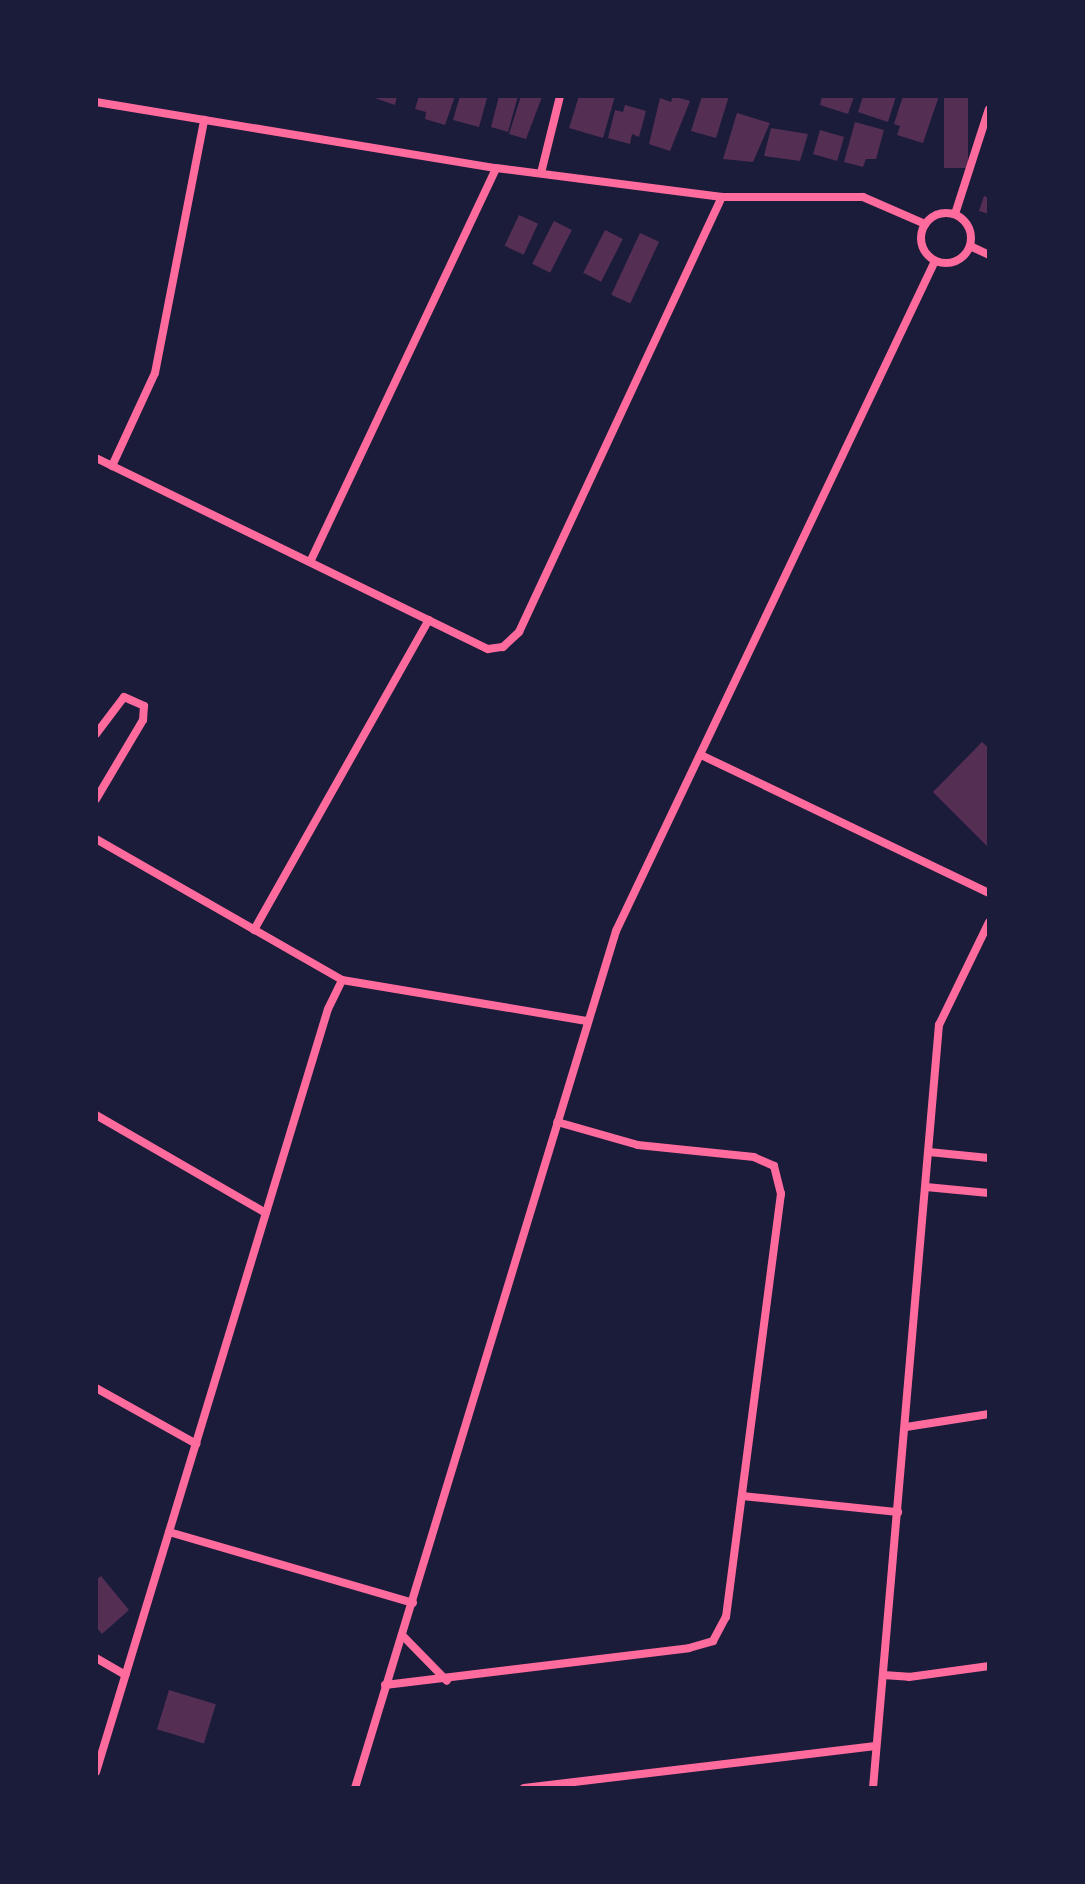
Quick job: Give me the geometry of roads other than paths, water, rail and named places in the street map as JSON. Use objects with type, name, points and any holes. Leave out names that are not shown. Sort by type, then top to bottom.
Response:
[{"type":"street","points":[[541,173],[560,96]]},
{"type":"street","points":[[96,102],[496,168],[722,197],[863,197],[925,224]]},
{"type":"street","points":[[955,214],[989,109]]},
{"type":"street","points":[[112,466],[162,346],[204,120]]},
{"type":"street","points":[[311,560],[496,168]]},
{"type":"street","points":[[96,458],[311,560],[488,649],[503,647],[519,632],[722,197]]},
{"type":"street","points":[[935,261],[921,241],[925,224],[938,214],[955,214],[969,227],[970,246]]},
{"type":"street","points":[[970,246],[989,255]]},
{"type":"street","points":[[935,261],[952,262],[970,246]]},
{"type":"street","points":[[355,1788],[616,931],[935,261]]},
{"type":"street","points":[[254,930],[429,620]]},
{"type":"street","points":[[96,734],[124,697],[144,706],[143,720],[96,799]]},
{"type":"street","points":[[701,755],[989,893]]},
{"type":"street","points":[[96,839],[342,980],[587,1021]]},
{"type":"street","points":[[873,1788],[939,1025],[989,922]]},
{"type":"street","points":[[96,1772],[328,1009],[342,980]]},
{"type":"street","points":[[96,1115],[266,1213]]},
{"type":"street","points":[[385,1685],[447,1681],[713,1641],[726,1617],[781,1194],[774,1166],[754,1157],[638,1145],[557,1122]]},
{"type":"street","points":[[929,1152],[989,1158]]},
{"type":"street","points":[[926,1187],[989,1193]]},
{"type":"street","points":[[96,1388],[196,1444]]},
{"type":"street","points":[[906,1427],[989,1414]]},
{"type":"street","points":[[742,1496],[898,1512]]},
{"type":"street","points":[[169,1532],[413,1603]]},
{"type":"street","points":[[402,1635],[447,1681]]},
{"type":"street","points":[[96,1658],[126,1675]]},
{"type":"street","points":[[883,1675],[909,1677],[989,1666]]},
{"type":"street","points":[[524,1788],[876,1746]]}]
